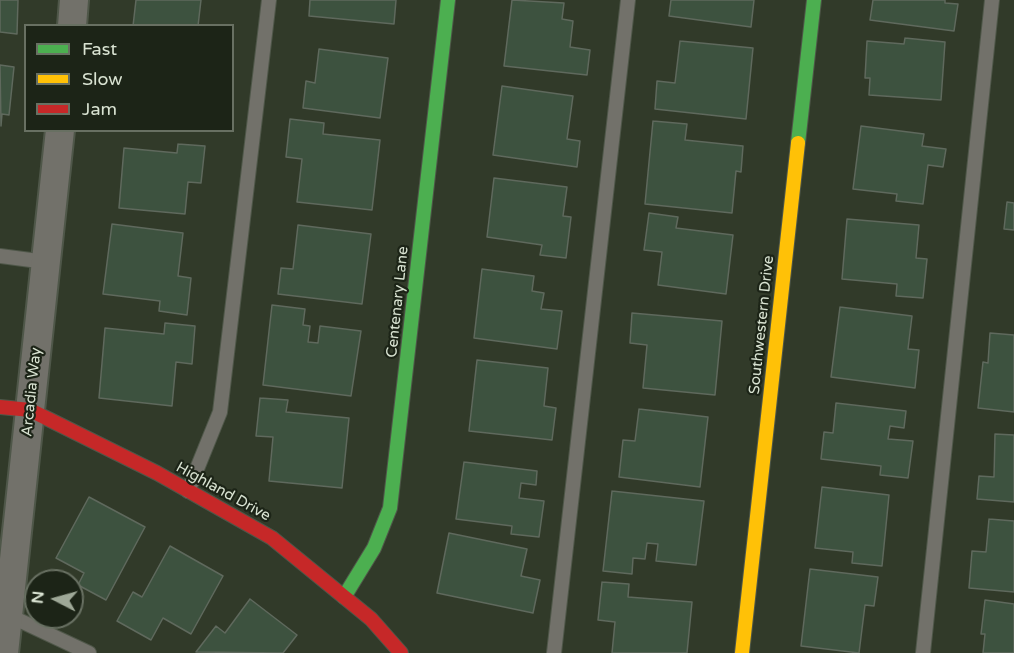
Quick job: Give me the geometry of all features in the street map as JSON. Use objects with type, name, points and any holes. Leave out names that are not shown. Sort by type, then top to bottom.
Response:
[{"type":"street","points":[[72,24],[74,0]]},
{"type":"street","name":"Centenary Lane","points":[[344,597],[374,548],[390,508],[448,0]]},
{"type":"street","name":"Southwestern Drive","points":[[742,653],[814,0]]},
{"type":"street","name":"Arcadia Way","points":[[4,653],[8,615],[7,555],[30,410],[60,132]]},
{"type":"street","name":"Highland Drive","points":[[0,407],[30,410],[188,491],[272,538],[371,619],[402,653]]},
{"type":"lane","points":[[188,491],[220,412],[269,0]]},
{"type":"lane","points":[[554,653],[628,0]]},
{"type":"lane","points":[[923,653],[992,0]]},
{"type":"lane","points":[[0,256],[46,262]]},
{"type":"lane","points":[[8,615],[89,653]]},
{"type":"building","points":[[0,0],[18,0],[17,34],[0,32]]},
{"type":"building","points":[[136,0],[201,0],[198,24],[133,24]]},
{"type":"building","points":[[310,0],[396,0],[394,24],[309,16]]},
{"type":"building","points":[[512,0],[564,3],[562,19],[573,21],[570,47],[590,50],[587,75],[504,66]]},
{"type":"building","points":[[671,0],[754,0],[751,27],[669,16]]},
{"type":"building","points":[[873,0],[945,0],[945,3],[958,4],[954,31],[870,20]]},
{"type":"building","points":[[905,38],[945,42],[941,100],[869,95],[870,78],[865,78],[867,41],[904,44]]},
{"type":"building","points":[[680,41],[753,48],[746,119],[655,109],[657,81],[675,83]]},
{"type":"building","points":[[319,49],[388,58],[380,118],[303,108],[306,81],[315,83]]},
{"type":"building","points":[[0,65],[14,67],[9,115],[2,114],[1,126]]},
{"type":"building","points":[[502,86],[573,96],[567,139],[580,141],[577,167],[493,155]]},
{"type":"building","points":[[290,119],[324,123],[323,134],[380,140],[372,210],[297,202],[302,159],[286,157]]},
{"type":"building","points":[[653,121],[687,124],[685,140],[743,146],[741,172],[736,171],[732,213],[645,204]]},
{"type":"building","points":[[861,126],[924,134],[922,146],[946,149],[943,167],[928,165],[923,204],[896,201],[897,194],[853,189]]},
{"type":"building","points":[[178,144],[205,146],[201,183],[188,182],[185,214],[119,208],[124,148],[177,153]]},
{"type":"building","points":[[494,178],[567,187],[563,216],[571,217],[566,258],[540,255],[542,245],[487,237]]},
{"type":"building","points":[[1007,202],[1014,203],[1014,230],[1004,229]]},
{"type":"building","points":[[649,213],[678,217],[676,228],[733,235],[726,294],[658,285],[662,252],[644,250]]},
{"type":"building","points":[[847,219],[919,225],[916,258],[927,259],[923,298],[896,296],[897,284],[842,279]]},
{"type":"building","points":[[112,224],[183,233],[178,276],[191,278],[187,315],[159,311],[160,301],[103,294]]},
{"type":"building","points":[[298,225],[371,234],[362,304],[278,294],[281,268],[293,269]]},
{"type":"building","points":[[482,269],[534,276],[532,291],[544,293],[541,309],[562,311],[557,349],[474,338]]},
{"type":"building","points":[[272,305],[305,309],[303,325],[310,326],[308,342],[318,343],[320,326],[361,331],[351,396],[263,385]]},
{"type":"building","points":[[840,307],[912,316],[908,349],[919,350],[915,388],[831,377]]},
{"type":"building","points":[[632,313],[722,321],[715,395],[643,388],[647,345],[630,343]]},
{"type":"building","points":[[165,323],[195,326],[192,364],[176,362],[172,406],[99,398],[105,328],[164,334]]},
{"type":"building","points":[[990,333],[1014,335],[1014,412],[978,408],[983,362],[988,363]]},
{"type":"building","points":[[477,360],[548,368],[544,406],[556,408],[552,440],[469,431]]},
{"type":"building","points":[[260,398],[288,400],[286,412],[349,418],[342,488],[269,481],[273,437],[256,436]]},
{"type":"building","points":[[836,403],[906,411],[904,428],[890,426],[888,439],[913,441],[908,478],[880,475],[881,466],[821,459],[824,432],[833,433]]},
{"type":"building","points":[[639,409],[708,417],[700,487],[619,477],[623,440],[635,441]]},
{"type":"building","points":[[995,434],[1014,435],[1014,502],[977,499],[979,476],[994,477]]},
{"type":"building","points":[[464,462],[537,471],[536,485],[521,483],[519,498],[544,501],[539,537],[511,534],[512,526],[456,519]]},
{"type":"building","points":[[822,487],[889,495],[882,566],[852,563],[853,552],[815,548]]},
{"type":"building","points":[[612,491],[704,501],[696,565],[656,561],[658,544],[647,543],[645,559],[633,558],[632,574],[603,571]]},
{"type":"building","points":[[89,497],[145,527],[106,600],[84,588],[84,569],[77,569],[56,558]]},
{"type":"building","points":[[989,519],[1014,521],[1014,592],[969,588],[972,551],[986,552]]},
{"type":"building","points":[[449,533],[527,549],[521,576],[540,580],[533,613],[437,593]]},
{"type":"building","points":[[170,546],[223,576],[191,634],[163,618],[151,640],[117,621],[133,592],[142,597]]},
{"type":"building","points":[[810,569],[878,577],[874,606],[865,605],[859,653],[801,646]]},
{"type":"building","points":[[602,582],[629,584],[628,597],[692,602],[687,653],[612,653],[615,622],[598,620]]},
{"type":"building","points":[[250,599],[297,635],[283,653],[196,652],[216,626],[225,633]]},
{"type":"building","points":[[985,600],[1014,604],[1014,653],[983,653],[985,634],[981,634]]},
{"type":"traffic: fast","points":[[344,597],[374,548],[390,508],[448,0]]},
{"type":"traffic: fast","points":[[798,143],[814,0]]},
{"type":"traffic: slow","points":[[742,653],[798,143]]},
{"type":"traffic: jam","points":[[0,407],[30,410],[157,473],[272,538],[371,619],[401,653]]}]
